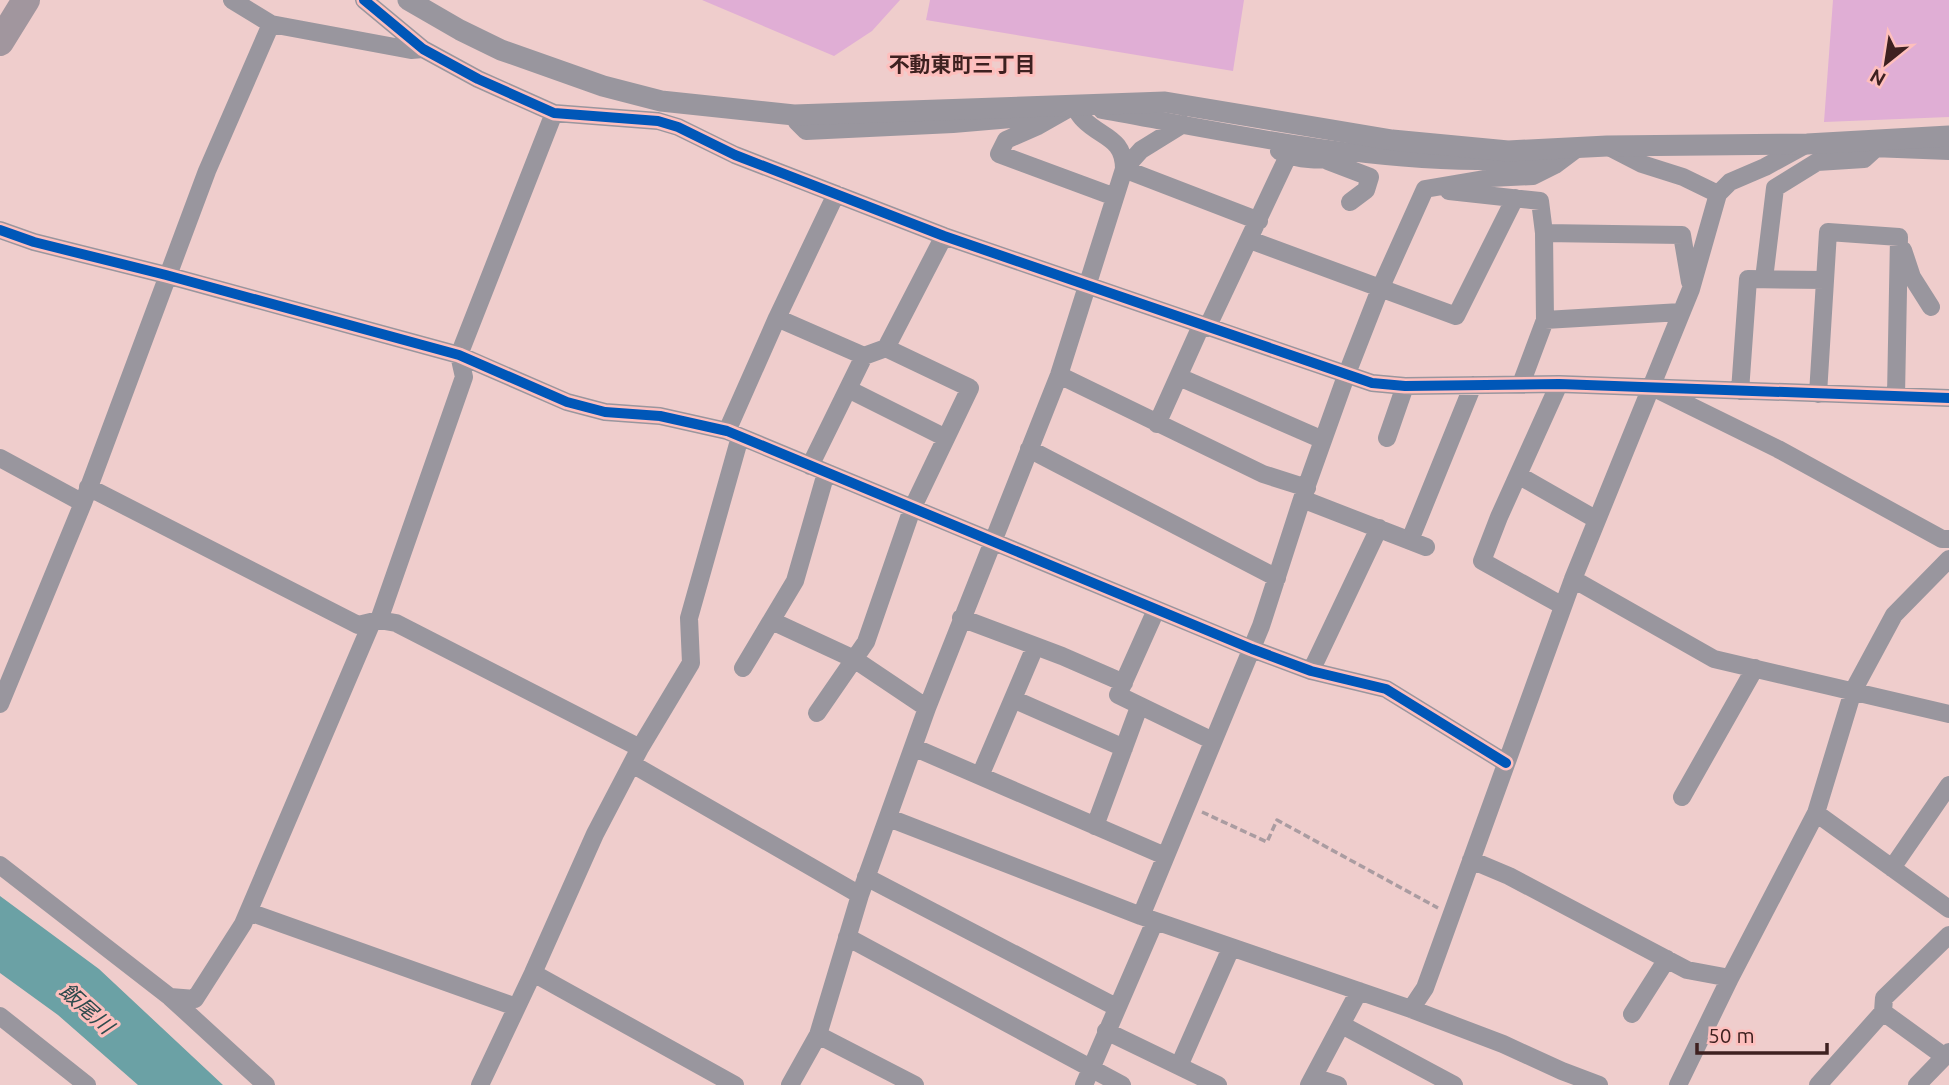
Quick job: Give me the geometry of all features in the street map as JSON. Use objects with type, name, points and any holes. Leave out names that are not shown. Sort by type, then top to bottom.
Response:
[{"type":"main road","points":[[0,42],[26,0]]},
{"type":"street","points":[[232,0],[271,24],[411,50],[423,49]]},
{"type":"street","points":[[364,0],[423,49],[478,79],[554,113],[659,111],[794,115],[1065,110],[1165,102],[1392,140],[1508,151],[1607,146],[1807,144],[1949,136]]},
{"type":"street","points":[[408,0],[501,50],[603,86],[659,111],[678,127],[735,155],[944,236],[1372,383],[1405,386],[1559,384],[1949,398]]},
{"type":"street","points":[[0,704],[85,495],[207,171],[271,24]]},
{"type":"street","points":[[790,1085],[818,1035],[866,877],[927,708],[1059,375],[1124,169],[1124,157],[1110,137],[1065,110]]},
{"type":"street","points":[[1115,197],[999,154],[1006,140],[1065,110],[1183,124],[1370,155],[1425,160],[1537,162],[1579,148]]},
{"type":"street","points":[[170,997],[195,999],[249,912],[376,621],[464,377],[459,355],[554,113]]},
{"type":"street","points":[[1124,169],[1141,150],[1183,124]]},
{"type":"street","points":[[1252,135],[1288,156],[1324,160],[1370,155],[1392,140]]},
{"type":"street","points":[[1847,140],[1875,149],[1949,151]]},
{"type":"street","points":[[1411,1009],[1425,988],[1573,579],[1691,289],[1718,194],[1730,182],[1807,144]]},
{"type":"street","points":[[1607,146],[1642,164],[1684,177],[1718,194]]},
{"type":"street","points":[[1424,188],[1490,178],[1533,176],[1579,148]]},
{"type":"street","points":[[1764,279],[1775,188],[1817,162],[1864,159],[1875,149]]},
{"type":"street","points":[[1157,424],[1250,240],[1288,156]]},
{"type":"street","points":[[1324,160],[1370,177],[1366,190],[1350,202]]},
{"type":"street","points":[[1124,169],[1259,221]]},
{"type":"street","points":[[1424,188],[1540,201],[1544,233],[1545,320],[1521,384]]},
{"type":"street","points":[[1087,1077],[1148,919],[1165,856],[1252,649],[1346,376],[1424,188]]},
{"type":"street","points":[[480,1085],[595,834],[636,756],[691,663],[689,618],[734,434],[777,318],[836,194]]},
{"type":"street","points":[[1250,240],[1456,316],[1515,198]]},
{"type":"street","points":[[0,230],[34,242],[459,355],[567,402],[605,412],[660,416],[734,434],[991,543],[1252,649],[1311,671],[1386,689],[1506,763]]},
{"type":"street","points":[[1818,394],[1828,232],[1899,237]]},
{"type":"street","points":[[1544,233],[1682,235],[1691,289]]},
{"type":"street","points":[[777,318],[864,356],[886,348],[944,236]]},
{"type":"street","points":[[1899,237],[1912,277],[1931,307]]},
{"type":"street","points":[[1896,396],[1899,237]]},
{"type":"street","points":[[1740,391],[1748,279],[1825,280]]},
{"type":"street","points":[[1545,320],[1681,312]]},
{"type":"street","points":[[817,713],[866,642],[912,509],[970,388],[886,348]]},
{"type":"street","points":[[743,668],[795,581],[818,470],[848,390],[864,356]]},
{"type":"street","points":[[1059,375],[1305,494],[1418,543],[1473,385]]},
{"type":"street","points":[[1179,377],[1323,440]]},
{"type":"street","points":[[1559,384],[1517,475],[1482,561],[1563,606]]},
{"type":"street","points":[[1387,438],[1405,386]]},
{"type":"street","points":[[1652,387],[1777,449],[1942,539],[1949,539]]},
{"type":"street","points":[[848,390],[946,438]]},
{"type":"street","points":[[1029,449],[1277,578]]},
{"type":"street","points":[[0,458],[85,495],[358,625],[376,621],[396,623],[636,756],[860,895]]},
{"type":"street","points":[[1517,475],[1597,520]]},
{"type":"street","points":[[1311,671],[1379,528]]},
{"type":"street","points":[[1678,1085],[1816,813],[1853,691],[1894,615],[1949,559]]},
{"type":"street","points":[[1573,579],[1714,659],[1949,714]]},
{"type":"street","points":[[1156,610],[1118,695],[1213,741]]},
{"type":"street","points":[[961,618],[1124,682]]},
{"type":"street","points":[[772,621],[854,659],[927,708]]},
{"type":"street","points":[[980,776],[1035,647]]},
{"type":"street","points":[[1682,797],[1755,668]]},
{"type":"street","points":[[1013,699],[1124,748]]},
{"type":"street","points":[[1095,826],[1139,707]]},
{"type":"street","points":[[913,747],[1165,856]]},
{"type":"street","points":[[1892,868],[1943,806],[1949,785]]},
{"type":"street","points":[[1816,813],[1949,909]]},
{"type":"street","points":[[888,818],[1148,919],[1411,1009],[1599,1085]]},
{"type":"street","points":[[1471,860],[1509,876],[1687,970],[1730,978]]},
{"type":"street","points":[[0,865],[170,997],[266,1085]]},
{"type":"street","points":[[866,877],[1116,1007]]},
{"type":"street","points":[[249,912],[516,1007]]},
{"type":"street","points":[[1818,1085],[1882,1012],[1884,998],[1949,935]]},
{"type":"street","points":[[847,937],[1087,1077],[1122,1085]]},
{"type":"street","points":[[1179,1066],[1231,948]]},
{"type":"street","points":[[1632,1014],[1667,959]]},
{"type":"street","points":[[533,973],[735,1085]]},
{"type":"street","points":[[1338,1085],[1312,1081],[1359,992]]},
{"type":"street","points":[[1882,1012],[1945,1062],[1917,1085]]},
{"type":"street","points":[[0,1016],[87,1085]]},
{"type":"street","points":[[1342,1025],[1454,1085]]},
{"type":"street","points":[[1107,1031],[1218,1085]]},
{"type":"street","points":[[818,1035],[915,1085]]},
{"type":"path","points":[[1187,804],[1267,842],[1278,820],[1452,916]]},
{"type":"shaded area","points":[[702,0],[900,0],[872,31],[834,56]]},
{"type":"shaded area","points":[[930,0],[1244,0],[1233,71],[926,20]]},
{"type":"shaded area","points":[[1833,0],[1949,0],[1949,117],[1824,122]]},
{"type":"water","name":"飯尾川","points":[[0,896],[99,969],[223,1085],[138,1085],[58,1015],[0,973]]},
{"type":"cycle path","points":[[364,0],[423,49],[478,79],[554,113],[658,121],[678,127],[735,155],[944,236],[1372,383],[1405,386],[1559,384],[1949,398]]},
{"type":"cycle path","points":[[0,230],[34,242],[459,355],[567,402],[605,412],[660,416],[727,431],[1252,649],[1311,671],[1386,689],[1506,763]]},
{"type":"district","name":"不動東町三丁目","points":[[962,64]]}]
